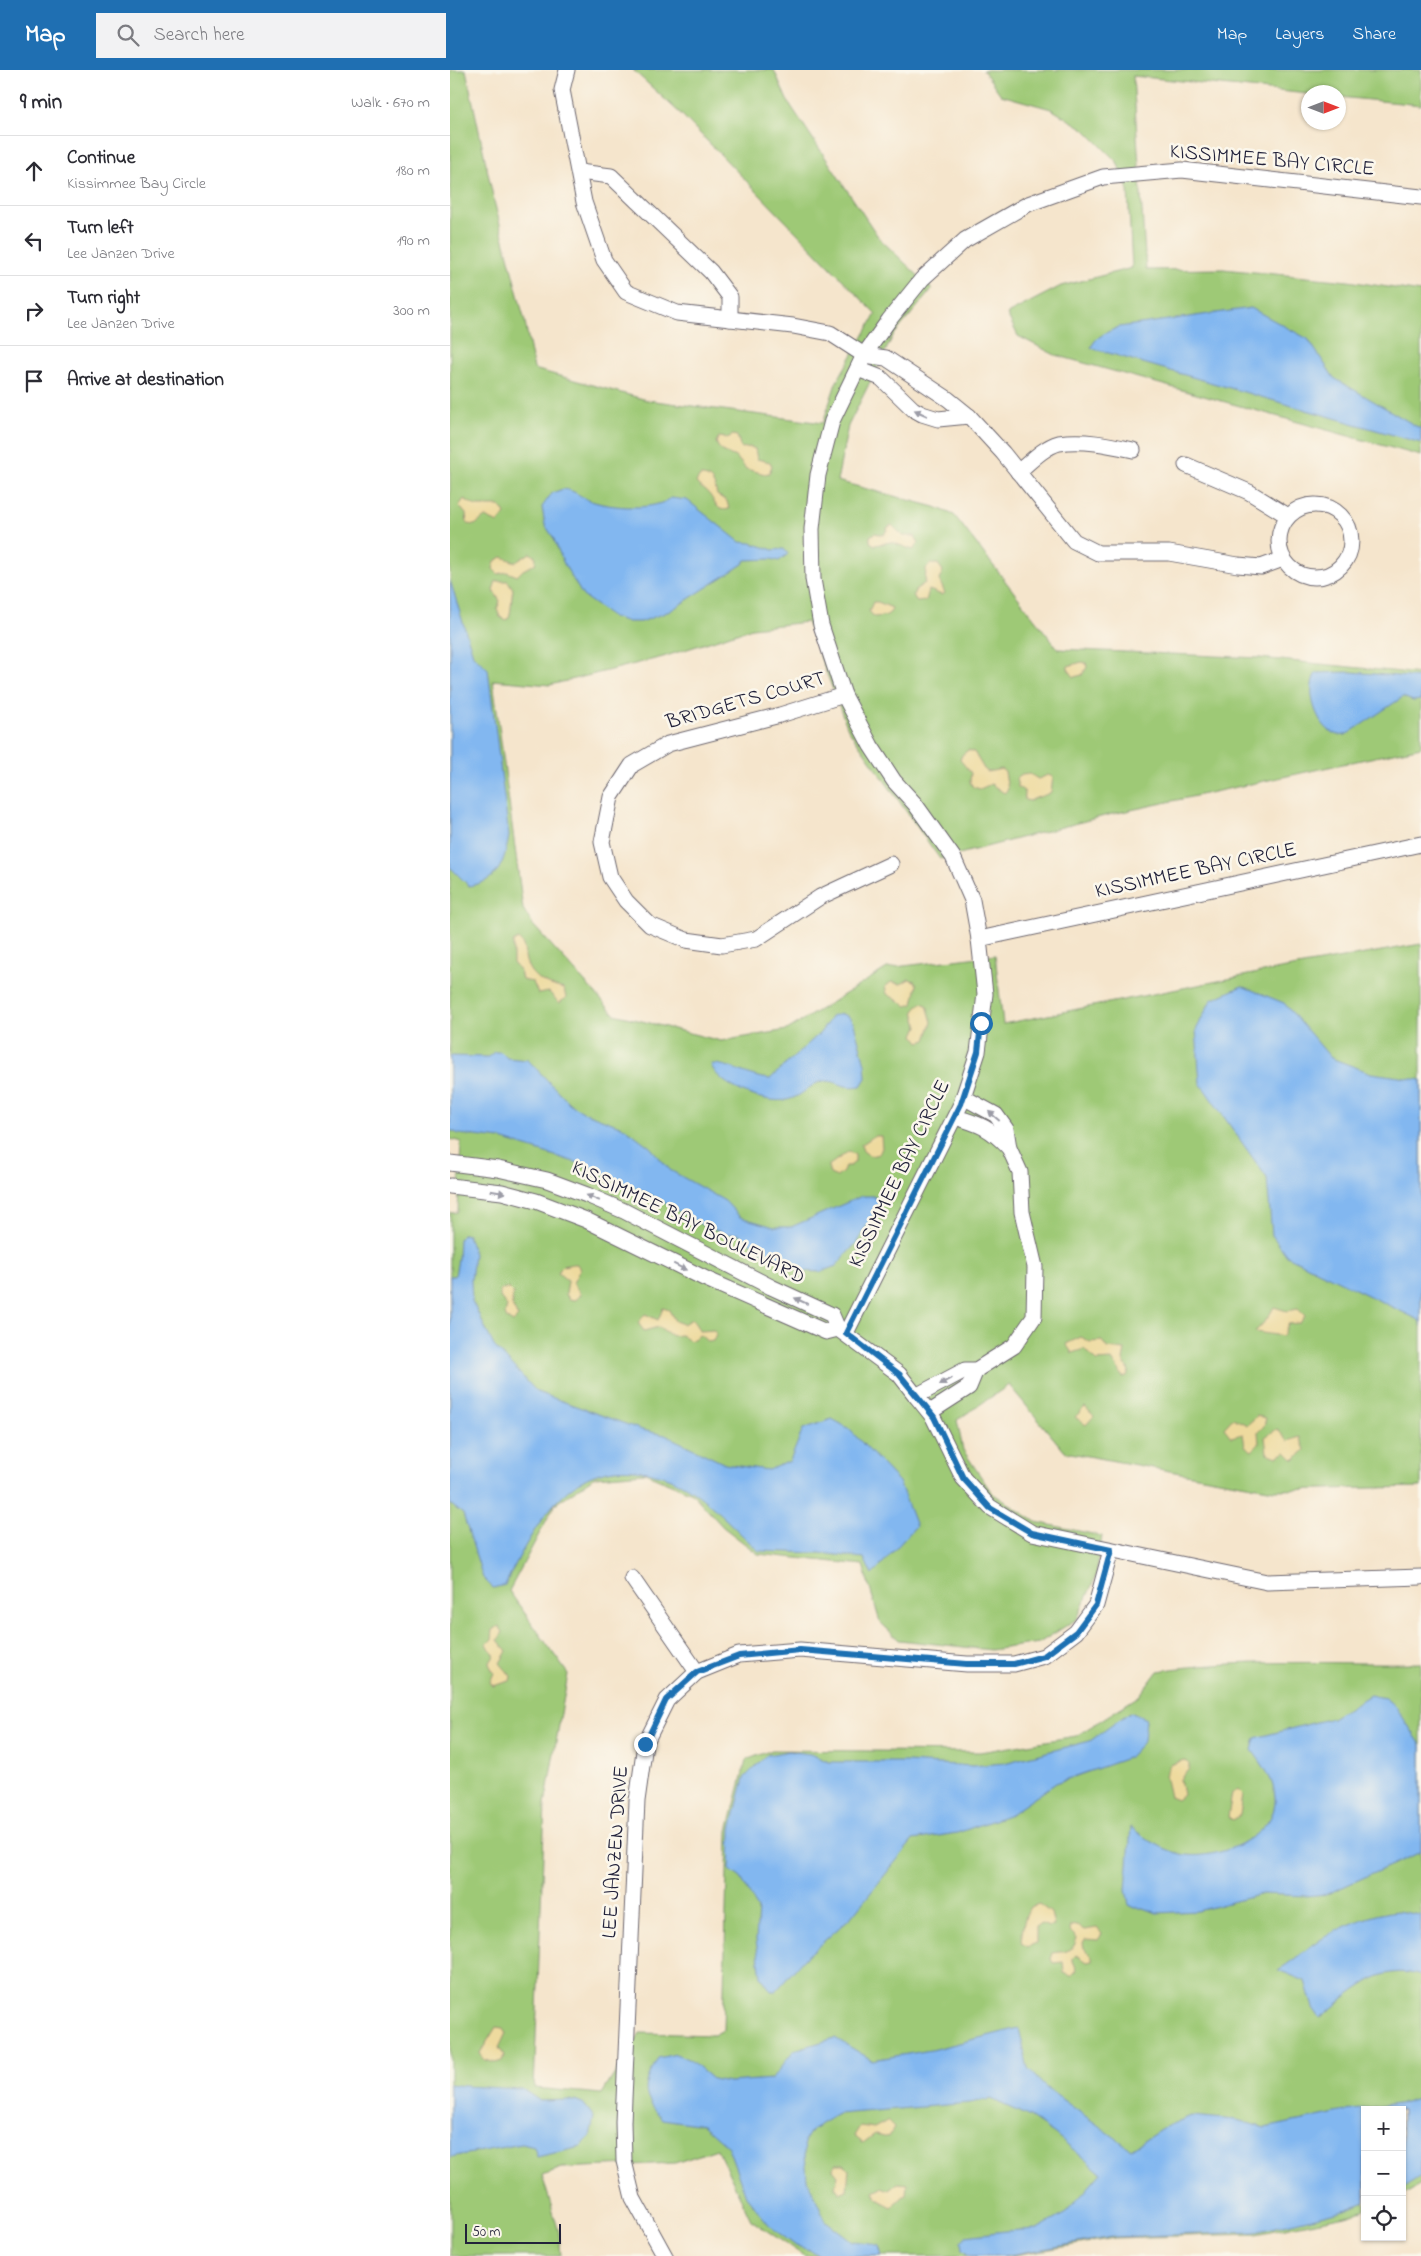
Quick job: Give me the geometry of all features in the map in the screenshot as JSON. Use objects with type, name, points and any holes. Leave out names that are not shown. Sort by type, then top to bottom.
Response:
[{"type":"street","points":[[567,70],[562,90],[584,202],[604,260],[626,292],[677,313],[830,333],[913,409],[938,419],[969,416]]},
{"type":"street","name":"KISSIMMEE BAY CIRCLE","points":[[842,1331],[963,1097],[978,1052],[984,994],[979,939],[972,900],[953,857],[915,804],[894,781],[871,746],[844,695],[821,625],[813,579],[812,529],[818,475],[832,421],[861,362],[889,320],[922,279],[965,240],[1028,204],[1103,176],[1182,170],[1421,197]]},
{"type":"street","points":[[578,172],[612,176],[711,272],[730,297],[730,319]]},
{"type":"street","points":[[861,362],[886,358],[948,399],[969,416],[1018,472],[1074,541],[1098,553],[1169,553],[1261,567],[1283,559]]},
{"type":"street","points":[[1018,472],[1039,454],[1058,444],[1084,443],[1133,450]]},
{"type":"street","points":[[1186,465],[1249,492],[1288,516]]},
{"type":"street","points":[[1310,505],[1323,506],[1334,510],[1343,519],[1349,530],[1348,554],[1342,564],[1333,572],[1323,576],[1311,577],[1300,574],[1290,568],[1283,559],[1279,548],[1279,536],[1282,525],[1288,516],[1299,508],[1310,505]]},
{"type":"street","name":"BRIDGETS COURT","points":[[844,695],[668,744],[632,765],[612,797],[602,842],[610,877],[626,901],[650,925],[686,940],[722,945],[756,939],[820,897],[890,864]]},
{"type":"street","name":"KISSIMMEE BAY CIRCLE","points":[[979,939],[1421,844]]},
{"type":"street","points":[[916,1396],[964,1370],[976,1370],[1014,1346],[1034,1317],[1035,1267],[1022,1212],[1020,1172],[1009,1148],[1006,1129],[996,1115],[963,1097]]},
{"type":"street","points":[[954,1117],[980,1124],[993,1132],[1009,1148]]},
{"type":"street","name":"KISSIMMEE BAY BOULEVARD","points":[[450,1164],[498,1169],[548,1180],[624,1211],[832,1315],[842,1331],[826,1332],[706,1279],[586,1220],[536,1201],[502,1192],[450,1186]]},
{"type":"street","points":[[652,1252],[661,1230]]},
{"type":"street","points":[[842,1331],[899,1374],[930,1412],[963,1478],[990,1508],[1032,1533],[1267,1582],[1421,1577]]},
{"type":"street","points":[[930,1412],[969,1387],[976,1370]]},
{"type":"street","name":"LEE JANZEN DRIVE","points":[[665,2256],[633,2198],[624,2161],[623,2122],[636,1801],[645,1744],[666,1700],[697,1672],[739,1656],[800,1650],[967,1664],[1014,1664],[1044,1656],[1076,1632],[1096,1605],[1111,1550]]},
{"type":"street","points":[[632,1578],[697,1672]]},
{"type":"green space","points":[[450,70],[466,70],[494,201],[525,322],[534,369],[647,400],[823,423],[836,383],[876,314],[681,114],[633,70],[774,70],[787,100],[879,238],[932,289],[893,336],[848,426],[837,481],[935,507],[954,515],[1058,649],[1260,658],[1421,674],[1421,747],[1108,815],[940,859],[848,729],[807,622],[752,628],[663,657],[550,685],[493,680],[523,909],[533,925],[614,1014],[721,1041],[787,1030],[887,968],[995,955],[1003,1024],[1258,973],[1421,944],[1421,1487],[1274,1490],[1065,1452],[1009,1385],[957,1420],[963,1450],[992,1493],[1036,1522],[1102,1536],[1096,1576],[1077,1619],[1039,1643],[991,1650],[899,1640],[880,1622],[863,1565],[758,1554],[723,1527],[692,1493],[645,1473],[595,1477],[555,1504],[509,1591],[568,1674],[545,1804],[534,2088],[602,2094],[640,2033],[714,2035],[723,2030],[728,1831],[746,1760],[772,1750],[980,1752],[1076,1736],[1139,1696],[1158,1671],[1222,1664],[1289,1662],[1421,1663],[1421,2184],[1406,2193],[1406,2106],[1361,2106],[1361,2211],[1350,2215],[1255,2234],[1115,2238],[1010,2256],[804,2256],[751,2220],[717,2149],[675,2163],[562,2168],[542,2175],[559,2232],[561,2256],[450,2256],[450,1213],[458,1212],[461,1142],[450,1139]]},
{"type":"green space","points":[[983,70],[1421,70],[1421,105],[1346,98],[1346,85],[1301,85],[1301,93],[1133,76],[1146,270],[1223,269],[1348,281],[1421,292],[1421,456],[1055,355],[1018,336],[1007,314],[1061,286],[1132,268],[1128,190],[1117,162],[1084,129],[1051,109],[1001,95]]},
{"type":"sand","points":[[733,435],[737,436],[741,448],[751,447],[755,449],[757,459],[770,462],[772,466],[769,473],[765,474],[746,469],[737,458],[720,449],[716,442],[719,437],[727,438]]},
{"type":"sand","points":[[700,476],[710,479],[714,484],[717,495],[727,501],[729,509],[718,508],[708,493],[696,482]]},
{"type":"sand","points":[[464,499],[476,506],[500,506],[505,514],[498,523],[485,517],[475,525],[467,524],[466,514],[459,506]]},
{"type":"sand","points":[[892,525],[903,536],[915,536],[919,543],[913,550],[891,542],[875,545],[870,542],[870,536],[875,533],[884,535],[888,527]]},
{"type":"sand","points":[[530,553],[536,557],[535,564],[523,570],[517,576],[507,572],[498,574],[493,569],[495,561],[502,557],[516,562]]},
{"type":"sand","points":[[930,564],[938,564],[943,571],[939,580],[945,593],[942,595],[929,590],[926,601],[917,602],[913,595],[916,589],[925,583],[926,569]]},
{"type":"sand","points":[[496,581],[508,581],[513,589],[511,611],[509,618],[505,620],[500,617],[497,609],[500,601],[493,590]]},
{"type":"sand","points":[[873,602],[878,602],[892,608],[891,611],[885,616],[874,617],[869,611]]},
{"type":"sand","points":[[1082,662],[1086,663],[1087,667],[1082,675],[1074,677],[1068,666]]},
{"type":"sand","points":[[968,750],[974,752],[984,769],[988,772],[1001,769],[1005,772],[1008,790],[1004,793],[991,784],[980,789],[973,787],[970,782],[971,773],[960,760],[962,755]]},
{"type":"sand","points":[[1030,774],[1038,779],[1048,775],[1053,777],[1051,792],[1030,801],[1025,800],[1024,791],[1018,787],[1016,779],[1022,775]]},
{"type":"sand","points":[[518,939],[523,944],[527,964],[534,975],[550,985],[564,989],[566,998],[559,1003],[549,992],[538,994],[533,982],[522,980],[520,971],[513,963],[513,942]]},
{"type":"sand","points":[[909,979],[915,981],[917,985],[913,1004],[907,1006],[887,994],[885,987],[891,982],[901,984]]},
{"type":"sand","points":[[921,1003],[927,1005],[932,1022],[926,1040],[919,1042],[914,1035],[918,1026],[914,1011]]},
{"type":"sand","points":[[874,1136],[881,1136],[882,1148],[879,1154],[870,1156],[863,1151],[861,1145]]},
{"type":"sand","points":[[849,1151],[855,1155],[855,1162],[850,1166],[845,1166],[843,1172],[837,1177],[830,1174],[828,1166]]},
{"type":"sand","points":[[577,1264],[580,1269],[573,1283],[581,1294],[576,1300],[569,1299],[566,1294],[568,1281],[558,1273],[562,1266]]},
{"type":"sand","points":[[508,1288],[513,1293],[512,1306],[518,1317],[513,1322],[507,1319],[505,1314],[507,1306],[500,1297],[500,1290]]},
{"type":"sand","points":[[1274,1307],[1287,1311],[1298,1309],[1305,1316],[1300,1323],[1288,1324],[1283,1336],[1255,1332],[1267,1319]]},
{"type":"sand","points":[[663,1308],[669,1310],[675,1321],[683,1324],[692,1319],[700,1331],[714,1330],[716,1334],[713,1341],[708,1342],[700,1335],[690,1341],[681,1335],[672,1336],[659,1327],[644,1331],[638,1323],[645,1314],[658,1320]]},
{"type":"sand","points":[[1081,1337],[1090,1342],[1102,1341],[1107,1348],[1125,1350],[1123,1360],[1129,1371],[1127,1376],[1123,1377],[1112,1360],[1096,1361],[1084,1349],[1072,1353],[1066,1344]]},
{"type":"sand","points":[[1085,1407],[1094,1416],[1086,1425],[1075,1417]]},
{"type":"sand","points":[[1257,1416],[1266,1418],[1264,1426],[1258,1432],[1259,1444],[1252,1451],[1245,1446],[1243,1434],[1231,1437],[1224,1428],[1233,1418],[1247,1425]]},
{"type":"sand","points":[[1277,1429],[1288,1441],[1300,1437],[1305,1450],[1294,1460],[1286,1452],[1277,1457],[1267,1453],[1265,1437]]},
{"type":"sand","points":[[499,1626],[503,1632],[498,1640],[507,1651],[500,1663],[511,1676],[510,1681],[493,1686],[490,1682],[494,1673],[489,1664],[494,1656],[487,1644],[492,1639],[493,1630]]},
{"type":"sand","points":[[1184,1760],[1189,1763],[1189,1769],[1180,1779],[1183,1795],[1177,1800],[1170,1797],[1165,1775],[1170,1765]]},
{"type":"sand","points":[[1238,1789],[1243,1794],[1240,1815],[1233,1820],[1228,1817],[1232,1793]]},
{"type":"sand","points":[[1039,1904],[1051,1913],[1054,1926],[1049,1927],[1041,1924],[1036,1927],[1036,1943],[1028,1947],[1021,1943],[1025,1919],[1030,1907]]},
{"type":"sand","points":[[1077,1925],[1084,1930],[1097,1928],[1102,1934],[1098,1940],[1085,1939],[1083,1943],[1084,1948],[1092,1956],[1092,1961],[1087,1962],[1077,1955],[1073,1957],[1077,1970],[1071,1976],[1064,1973],[1063,1962],[1053,1963],[1051,1959],[1053,1953],[1067,1951],[1074,1946],[1077,1938],[1070,1931],[1071,1926]]},
{"type":"sand","points":[[496,2027],[503,2028],[506,2033],[499,2048],[504,2055],[502,2061],[495,2063],[483,2059],[480,2053]]},
{"type":"sand","points":[[887,2121],[894,2128],[889,2137],[875,2134],[863,2143],[854,2136],[860,2126],[874,2128]]},
{"type":"sand","points":[[835,2164],[844,2164],[849,2169],[847,2190],[840,2193],[835,2187],[838,2176],[833,2170]]},
{"type":"sand","points":[[898,2183],[907,2184],[906,2194],[892,2207],[877,2199],[874,2191],[882,2187],[889,2190]]},
{"type":"water","points":[[1251,308],[1308,339],[1334,378],[1421,429],[1421,443],[1091,348],[1099,337],[1119,327]]},
{"type":"water","points":[[563,489],[591,501],[621,507],[644,507],[664,502],[671,498],[687,500],[740,542],[751,543],[773,550],[784,549],[788,554],[779,561],[771,559],[746,560],[743,564],[670,611],[641,622],[628,622],[613,617],[583,596],[564,564],[553,537],[545,525],[542,507],[552,493]]},
{"type":"water","points":[[450,580],[473,655],[488,669],[509,836],[502,862],[494,875],[479,884],[469,886],[450,867]]},
{"type":"water","points":[[1351,672],[1421,678],[1421,700],[1413,701],[1403,697],[1346,735],[1337,735],[1322,723],[1317,713],[1313,703],[1313,682],[1316,673]]},
{"type":"water","points":[[1242,986],[1284,1003],[1331,1058],[1371,1073],[1421,1080],[1421,1326],[1419,1320],[1287,1256],[1272,1235],[1267,1178],[1200,1083],[1196,1030],[1211,1000]]},
{"type":"water","points":[[842,1014],[849,1017],[854,1024],[865,1064],[866,1078],[861,1086],[849,1087],[822,1081],[793,1098],[772,1100],[759,1098],[734,1088],[715,1072],[711,1064],[718,1064],[770,1079],[820,1033],[832,1016]]},
{"type":"water","points":[[494,1052],[501,1052],[507,1058],[528,1060],[569,1103],[583,1112],[625,1128],[650,1147],[670,1170],[725,1201],[740,1217],[774,1227],[791,1227],[862,1196],[873,1196],[879,1200],[877,1208],[857,1242],[836,1266],[820,1272],[801,1271],[772,1258],[739,1234],[726,1234],[702,1225],[648,1193],[581,1164],[501,1139],[459,1134],[450,1130],[450,1056],[488,1057]]},
{"type":"water","points":[[463,1234],[468,1235],[474,1254],[471,1281],[472,1301],[494,1346],[537,1392],[642,1430],[665,1435],[725,1464],[768,1470],[790,1461],[803,1429],[832,1419],[848,1428],[899,1482],[916,1526],[872,1575],[864,1558],[820,1553],[759,1551],[711,1506],[682,1484],[663,1476],[642,1471],[616,1470],[593,1475],[573,1487],[556,1502],[528,1542],[505,1585],[493,1588],[483,1578],[463,1514],[450,1504],[450,1276],[455,1276],[459,1239]]},
{"type":"water","points":[[1370,1695],[1385,1698],[1396,1707],[1421,1745],[1421,1852],[1327,1894],[1306,1896],[1262,1894],[1198,1911],[1156,1913],[1129,1905],[1126,1890],[1131,1827],[1155,1844],[1181,1854],[1210,1854],[1242,1844],[1266,1824],[1273,1811],[1275,1797],[1267,1772],[1252,1750],[1255,1738],[1332,1718]]},
{"type":"water","points":[[1130,1712],[1146,1719],[1144,1741],[1128,1758],[1056,1783],[1011,1814],[957,1833],[913,1840],[851,1917],[804,1959],[776,1991],[771,1991],[761,1976],[756,1940],[758,1909],[741,1878],[730,1870],[731,1829],[744,1778],[767,1755],[789,1751],[810,1754],[829,1762],[907,1762],[973,1766],[1004,1763],[1090,1741]]},
{"type":"water","points":[[1397,1911],[1421,1915],[1421,1976],[1392,1973],[1379,1976],[1354,1990],[1320,2018],[1313,2008],[1305,1981],[1278,1970],[1319,1940],[1340,1929],[1363,1919]]},
{"type":"water","points":[[1019,2028],[1028,2069],[1045,2087],[1131,2149],[1165,2127],[1191,2116],[1237,2120],[1265,2128],[1361,2109],[1361,2204],[1348,2209],[1255,2232],[1112,2237],[1003,2256],[970,2256],[962,2250],[961,2242],[966,2236],[1037,2229],[1066,2213],[1101,2173],[1055,2134],[1030,2117],[991,2099],[970,2103],[838,2114],[812,2129],[804,2142],[807,2179],[826,2221],[852,2241],[879,2246],[882,2256],[819,2256],[810,2250],[796,2246],[771,2227],[746,2196],[728,2147],[703,2125],[662,2119],[650,2103],[646,2090],[649,2076],[658,2058],[676,2054],[690,2060],[712,2079],[729,2082],[772,2079],[794,2050],[835,2038],[872,2060],[931,2050]]},
{"type":"water","points":[[450,2084],[522,2089],[540,2101],[569,2100],[583,2103],[594,2117],[590,2136],[581,2147],[537,2157],[534,2147],[522,2144],[450,2157]]},
{"type":"water","points":[[1421,2098],[1421,2176],[1406,2185],[1406,2106],[1382,2106],[1405,2103]]},
{"type":"route","points":[[645,1744],[666,1700],[697,1672],[739,1656],[800,1650],[967,1664],[1014,1664],[1044,1656],[1076,1632],[1096,1605],[1111,1550],[1032,1533],[990,1508],[963,1478],[934,1417],[899,1374],[846,1333],[961,1104],[978,1052],[981,1023]]}]
